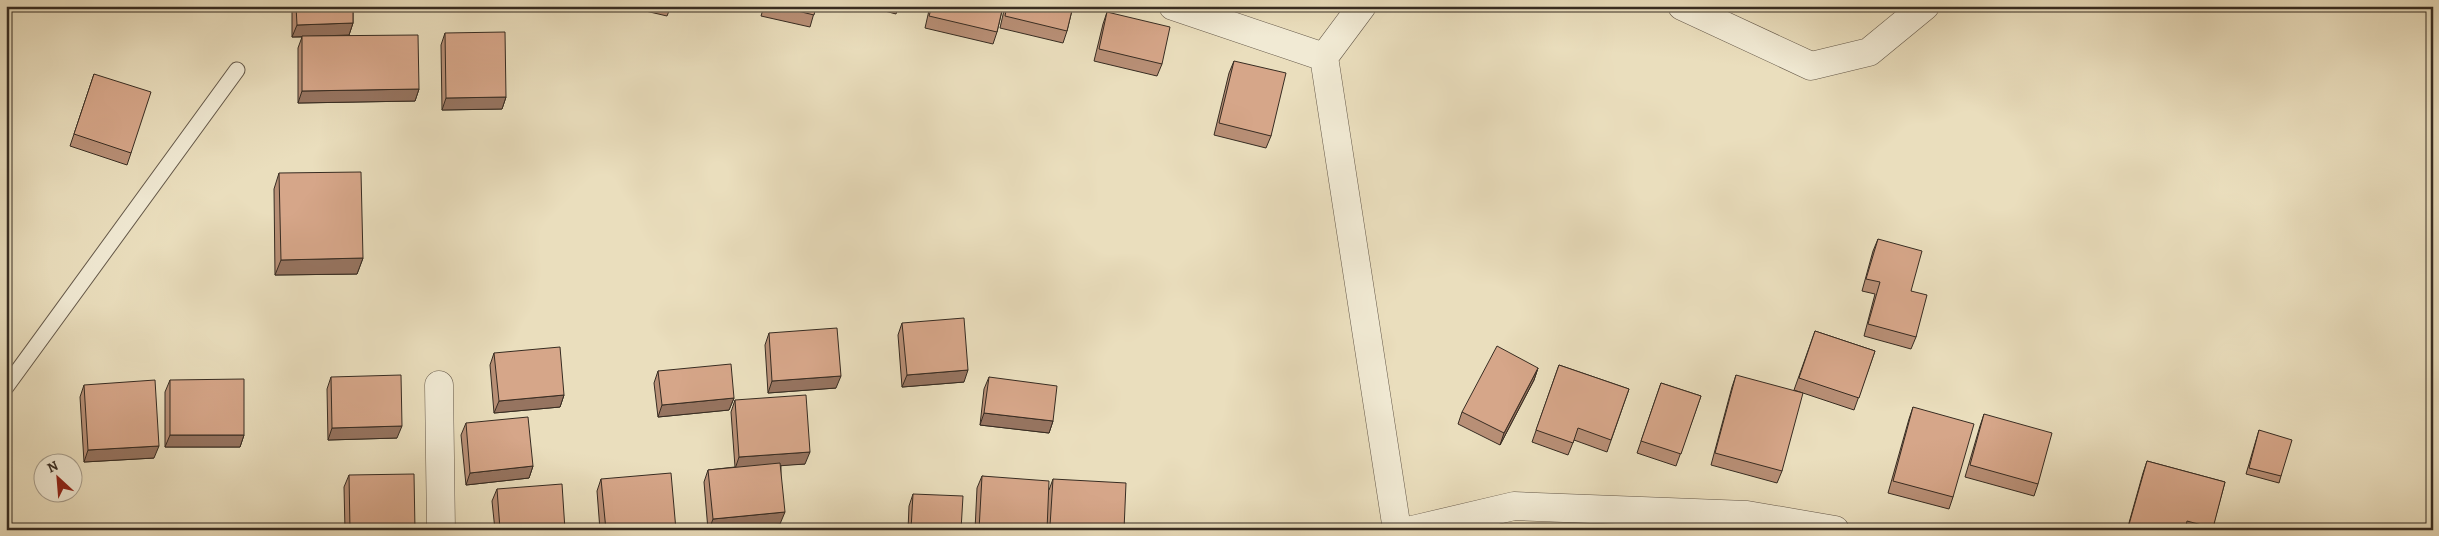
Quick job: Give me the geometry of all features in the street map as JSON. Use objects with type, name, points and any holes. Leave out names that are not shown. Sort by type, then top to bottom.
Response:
[{"type":"street","points":[[1173,6],[1324,57]]},
{"type":"street","points":[[1362,6],[1324,57],[1397,530]]},
{"type":"street","points":[[1682,6],[1811,66],[1869,52],[1925,6]]},
{"type":"street","points":[[439,385],[441,530]]},
{"type":"street","points":[[1412,530],[1514,506],[1747,515],[1836,530]]},
{"type":"lane","points":[[6,387],[237,70]]},
{"type":"building","points":[[296,6],[353,6],[353,23],[297,25]]},
{"type":"building","points":[[777,6],[816,6],[814,15]]},
{"type":"building","points":[[932,6],[1003,6],[997,32],[929,16]]},
{"type":"building","points":[[1007,6],[1073,6],[1067,31],[1005,16]]},
{"type":"building","points":[[1107,12],[1170,27],[1162,64],[1099,49]]},
{"type":"building","points":[[505,32],[506,97],[446,98],[445,33]]},
{"type":"building","points":[[418,35],[419,89],[302,91],[302,36]]},
{"type":"building","points":[[1234,61],[1286,73],[1271,136],[1219,123]]},
{"type":"building","points":[[94,74],[151,92],[131,153],[74,134]]},
{"type":"building","points":[[361,172],[363,258],[281,260],[279,173]]},
{"type":"building","points":[[1878,239],[1922,251],[1911,291],[1927,295],[1916,337],[1868,324],[1880,282],[1866,279]]},
{"type":"building","points":[[964,318],[968,370],[907,375],[902,323]]},
{"type":"building","points":[[837,328],[841,376],[772,381],[769,333]]},
{"type":"building","points":[[1815,331],[1875,351],[1859,398],[1799,378]]},
{"type":"building","points":[[1497,346],[1538,368],[1504,433],[1462,412]]},
{"type":"building","points":[[560,347],[564,395],[499,401],[494,353]]},
{"type":"building","points":[[731,364],[734,398],[662,405],[658,371]]},
{"type":"building","points":[[1559,365],[1629,389],[1611,440],[1578,428],[1573,443],[1536,430]]},
{"type":"building","points":[[401,375],[402,426],[332,428],[331,377]]},
{"type":"building","points":[[1736,375],[1803,393],[1782,471],[1715,453]]},
{"type":"building","points":[[989,377],[1057,386],[1053,421],[984,413]]},
{"type":"building","points":[[244,379],[244,435],[170,435],[170,380]]},
{"type":"building","points":[[155,380],[159,446],[88,450],[84,385]]},
{"type":"building","points":[[1661,383],[1701,396],[1681,454],[1641,441]]},
{"type":"building","points":[[806,395],[810,452],[739,457],[735,400]]},
{"type":"building","points":[[1913,407],[1974,424],[1953,497],[1893,481]]},
{"type":"building","points":[[1984,414],[2052,433],[2038,484],[1970,465]]},
{"type":"building","points":[[528,417],[533,466],[470,473],[466,423]]},
{"type":"building","points":[[2259,430],[2292,440],[2281,476],[2249,468]]},
{"type":"building","points":[[2147,461],[2225,482],[2213,528],[2187,521],[2185,530],[2134,530],[2128,528]]},
{"type":"building","points":[[780,463],[785,512],[713,519],[708,470]]},
{"type":"building","points":[[671,473],[676,530],[606,530],[601,479]]},
{"type":"building","points":[[414,474],[415,530],[350,530],[349,475]]},
{"type":"building","points":[[982,476],[1049,481],[1047,530],[979,530]]},
{"type":"building","points":[[1053,479],[1126,483],[1124,530],[1050,526]]},
{"type":"building","points":[[562,484],[565,530],[523,530],[522,527],[500,529],[497,489]]},
{"type":"building","points":[[913,494],[963,496],[961,530],[911,530]]}]
